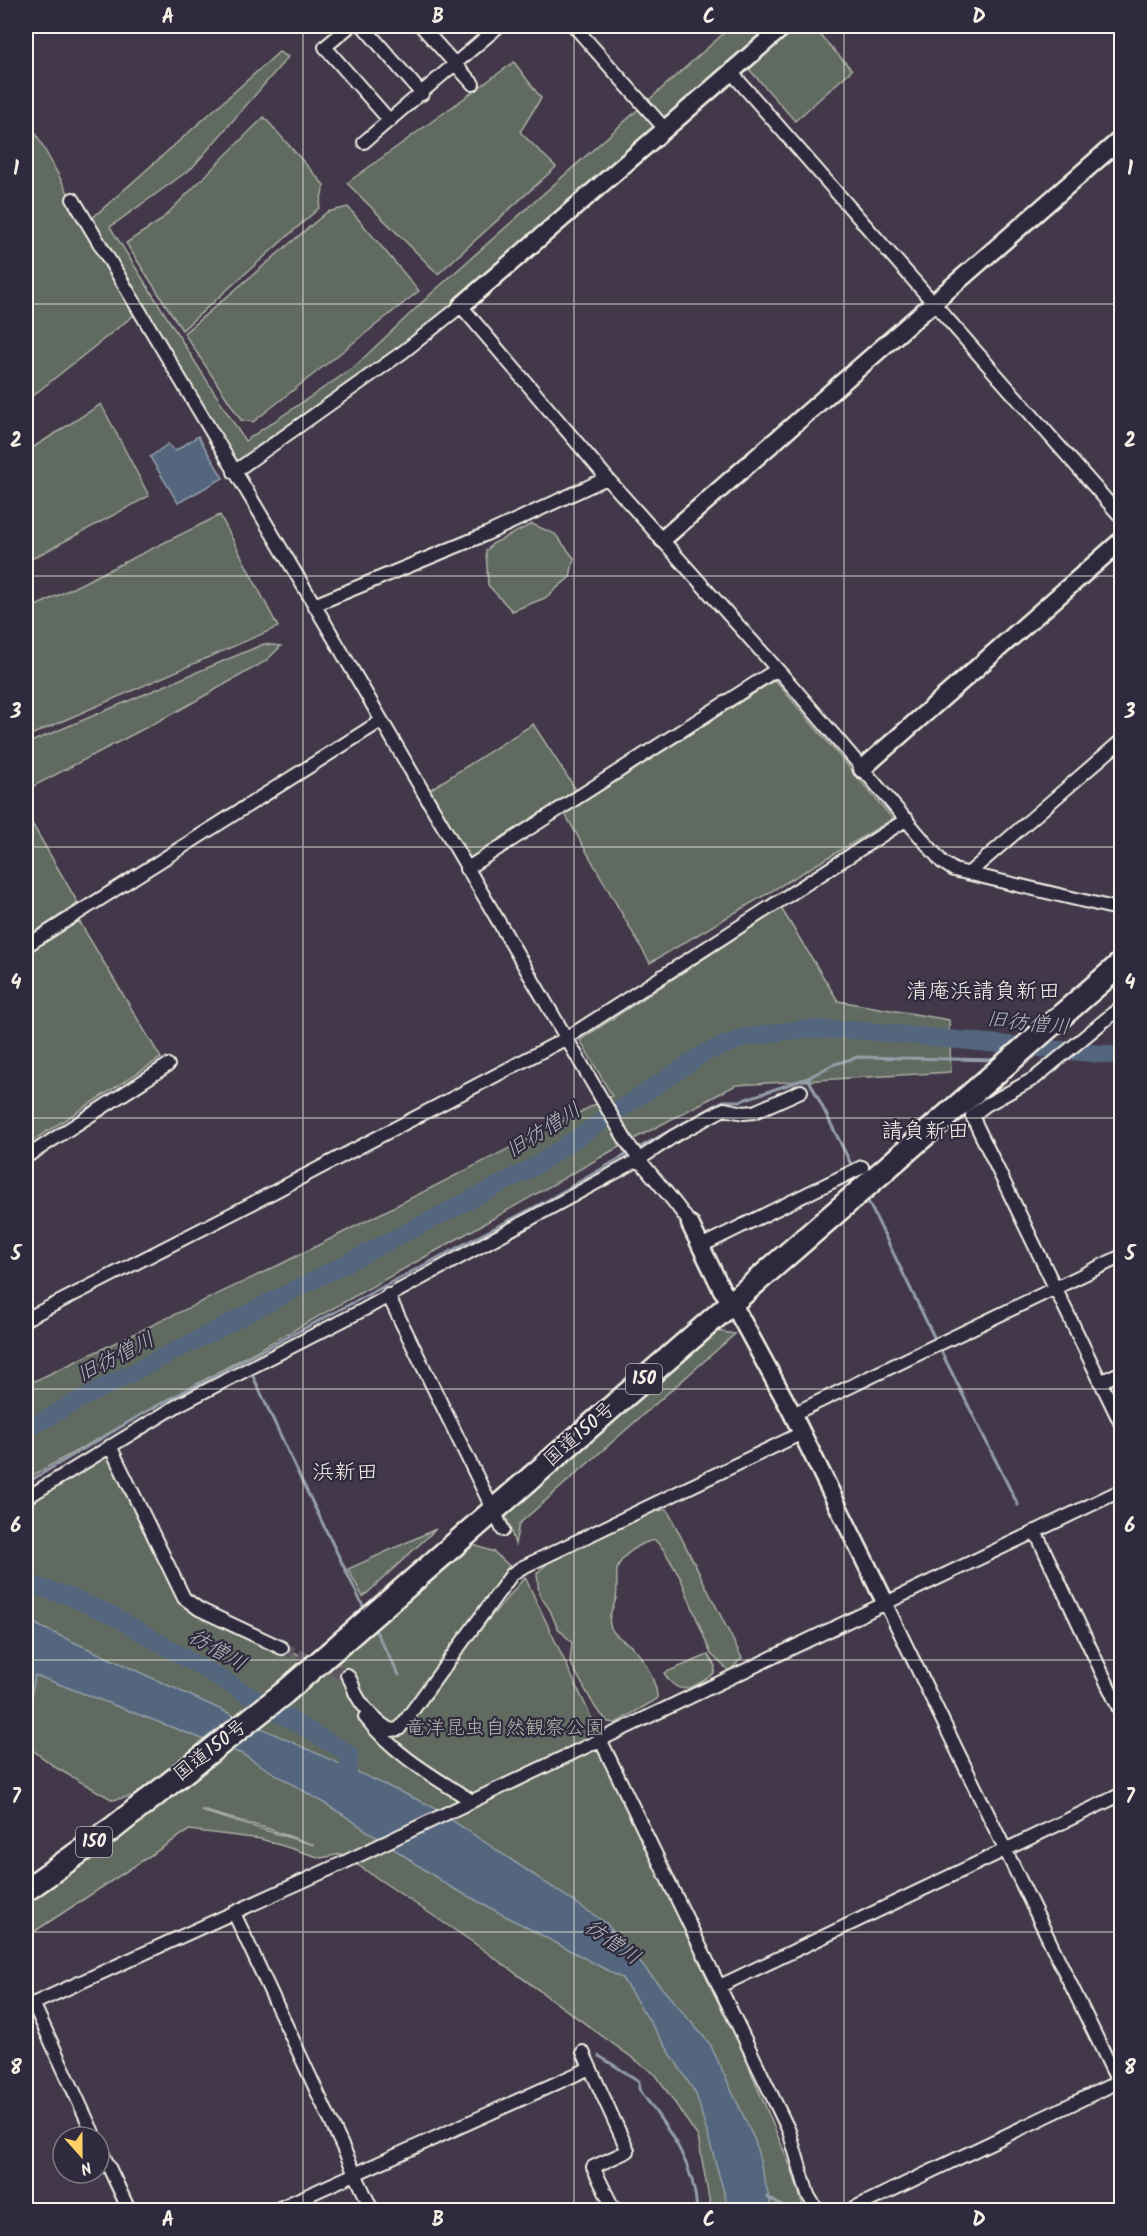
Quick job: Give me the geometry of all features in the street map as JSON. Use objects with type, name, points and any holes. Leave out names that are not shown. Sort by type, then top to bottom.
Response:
[{"type":"highway","name":"国道150号","points":[[26,1890],[161,1791],[499,1520],[732,1302],[1122,963]]},
{"type":"street","points":[[350,26],[325,47],[390,121]]},
{"type":"street","points":[[363,26],[422,94]]},
{"type":"street","points":[[421,26],[473,84]]},
{"type":"street","points":[[364,142],[499,26]]},
{"type":"street","points":[[574,26],[665,129]]},
{"type":"street","points":[[234,472],[403,352],[460,306],[784,26]]},
{"type":"street","points":[[730,72],[1122,518]]},
{"type":"street","points":[[663,539],[1122,138]]},
{"type":"street","points":[[73,199],[314,605],[625,1139],[638,1160],[677,1204],[690,1224],[722,1290],[732,1302],[793,1414],[1120,2084],[850,2211]]},
{"type":"street","points":[[460,306],[942,862],[954,870],[1122,910]]},
{"type":"street","points":[[314,605],[484,535],[607,478]]},
{"type":"street","points":[[862,769],[1122,540]]},
{"type":"street","points":[[466,869],[776,670]]},
{"type":"street","points":[[26,946],[381,721]]},
{"type":"street","points":[[969,873],[1122,740]]},
{"type":"street","points":[[26,1319],[565,1039],[907,819]]},
{"type":"street","points":[[1122,1006],[1035,1077],[986,1105],[972,1116],[1122,1426]]},
{"type":"street","points":[[26,1157],[168,1065]]},
{"type":"street","points":[[26,1498],[180,1404],[638,1160],[674,1136],[724,1109],[744,1113],[754,1112],[801,1091]]},
{"type":"street","points":[[701,1246],[862,1167]]},
{"type":"street","points":[[793,1414],[1122,1256]]},
{"type":"street","points":[[388,1295],[499,1520]]},
{"type":"street","points":[[1100,1382],[1122,1372]]},
{"type":"street","points":[[472,1801],[414,1764],[378,1735],[349,1697],[350,1679],[356,1695],[378,1722],[391,1730],[399,1728],[512,1574],[802,1433]]},
{"type":"street","points":[[110,1446],[184,1598],[199,1609],[282,1648]]},
{"type":"street","points":[[89,2125],[29,2005],[345,1862],[1122,1490]]},
{"type":"street","points":[[1035,1531],[1122,1715]]},
{"type":"street","points":[[600,1739],[789,2131],[808,2196],[817,2211]]},
{"type":"street","points":[[720,1986],[1122,1794]]},
{"type":"street","points":[[234,1913],[372,2211]]},
{"type":"street","points":[[583,2052],[628,2151],[593,2167],[614,2211]]},
{"type":"street","points":[[275,2211],[590,2067]]},
{"type":"street","points":[[111,2172],[129,2211]]},
{"type":"green space","points":[[732,26],[771,26],[662,120],[442,321],[239,463],[162,351],[88,222],[279,52],[288,57],[192,168],[110,227],[245,441],[353,368],[433,292]]},
{"type":"green space","points":[[795,26],[812,26],[852,70],[795,121],[748,68]]},
{"type":"green space","points":[[514,62],[541,98],[520,132],[556,167],[438,274],[347,183]]},
{"type":"green space","points":[[26,115],[134,315],[26,401]]},
{"type":"green space","points":[[264,117],[324,185],[319,208],[182,330],[126,243],[160,221]]},
{"type":"green space","points":[[348,207],[419,291],[253,422],[241,420],[184,333],[327,212]]},
{"type":"green space","points":[[101,404],[149,496],[26,562],[26,452]]},
{"type":"green space","points":[[220,515],[278,627],[26,737],[26,611]]},
{"type":"green space","points":[[532,524],[555,534],[574,558],[570,577],[545,598],[512,611],[488,585],[486,551],[492,544]]},
{"type":"green space","points":[[264,644],[281,646],[266,661],[176,712],[26,790],[26,744]]},
{"type":"green space","points":[[775,680],[893,819],[650,963],[565,814]]},
{"type":"green space","points":[[533,724],[580,796],[466,869],[423,794]]},
{"type":"green space","points":[[26,813],[78,903],[26,938]]},
{"type":"green space","points":[[781,908],[838,1001],[949,1020],[951,1072],[736,1085],[617,1148],[26,1479],[26,1385],[281,1264],[612,1096],[580,1040]]},
{"type":"green space","points":[[79,921],[161,1058],[26,1145],[26,954]]},
{"type":"green space","points":[[717,1331],[735,1334],[519,1524],[515,1544],[506,1516],[550,1474]]},
{"type":"green space","name":"竜洋昆虫自然観察公園","points":[[106,1454],[179,1603],[342,1673],[337,1662],[474,1545],[494,1552],[516,1572],[395,1730],[525,1577],[693,1933],[712,1990],[739,2043],[792,2170],[804,2210],[711,2210],[698,2137],[656,2075],[471,1941],[341,1854],[321,1858],[261,1839],[189,1830],[26,1937],[26,1902],[164,1800],[142,1794],[113,1800],[58,1769],[26,1745],[26,1500]],"holes":[[[202,1810],[266,1828],[314,1845],[201,1811]]]},
{"type":"green space","points":[[667,1509],[742,1658],[729,1671],[711,1654],[681,1579],[664,1550],[655,1540],[644,1543],[627,1554],[619,1564],[617,1595],[610,1616],[610,1624],[615,1634],[636,1651],[645,1664],[655,1686],[657,1699],[616,1723],[608,1722],[595,1707],[570,1662],[572,1643],[557,1627],[550,1610],[539,1594],[537,1573],[558,1554],[624,1519]]},
{"type":"green space","points":[[436,1529],[363,1597],[348,1569]]},
{"type":"green space","points":[[708,1655],[715,1666],[714,1673],[693,1686],[681,1688],[675,1686],[664,1673]]},
{"type":"water","points":[[198,436],[223,478],[178,503],[150,457],[168,444],[175,451]]},
{"type":"water","points":[[26,1618],[41,1627],[429,1805],[606,1923],[710,2044],[755,2141],[772,2210],[729,2210],[696,2094],[622,1978],[449,1886],[342,1814],[242,1754],[35,1675],[30,1704],[26,1702]]},
{"type":"waterway","points":[[566,1031],[601,1009]]},
{"type":"waterway","name":"旧彷僧川","points":[[26,1430],[81,1399],[532,1168],[706,1052],[747,1037],[800,1029],[856,1030],[1122,1056]]},
{"type":"waterway","points":[[1014,1069],[1016,1071],[1045,1048]]},
{"type":"waterway","points":[[635,1150],[723,1101],[740,1101],[808,1078],[832,1065],[858,1057],[997,1060]]},
{"type":"waterway","points":[[808,1078],[853,1168]]},
{"type":"waterway","points":[[26,1483],[149,1410],[548,1200],[629,1153]]},
{"type":"waterway","points":[[867,1199],[936,1341]]},
{"type":"waterway","points":[[939,1347],[1018,1505]]},
{"type":"waterway","points":[[251,1372],[365,1610]]},
{"type":"waterway","name":"彷僧川","points":[[26,1583],[71,1597],[112,1615],[349,1754],[347,1788]]},
{"type":"waterway","points":[[373,1626],[399,1675]]},
{"type":"waterway","points":[[599,2056],[639,2081],[639,2089],[669,2131],[685,2160],[691,2175],[697,2210]]},
{"type":"waterway","points":[[767,2197],[788,2210]]},
{"type":"tunnel","points":[[282,1648],[347,1675]]},
{"type":"district","name":"清庵浜請負新田","points":[[983,992]]},
{"type":"district","name":"請負新田","points":[[925,1132]]},
{"type":"district","name":"浜新田","points":[[345,1473]]}]
